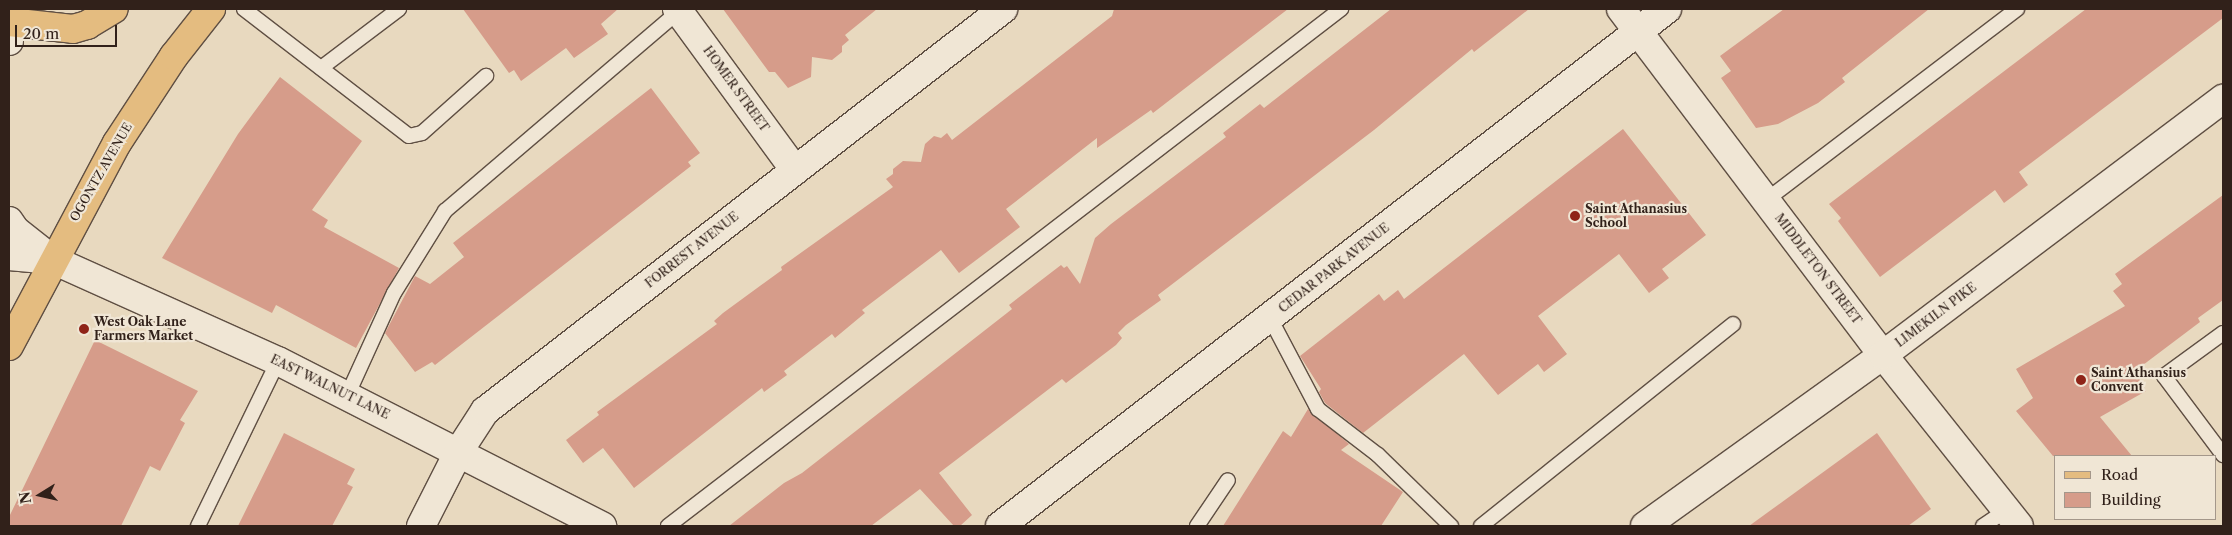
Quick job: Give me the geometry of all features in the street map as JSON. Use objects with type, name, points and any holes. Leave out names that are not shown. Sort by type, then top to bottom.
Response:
[{"type":"main road","points":[[9,21],[73,29],[87,26],[114,9]]},
{"type":"main road","name":"OGONTZ AVENUE","points":[[9,346],[53,260],[117,143],[174,56],[211,9]]},
{"type":"street","name":"FORREST AVENUE","points":[[421,526],[459,450],[485,411],[1003,9]]},
{"type":"street","name":"MIDDLETON STREET","points":[[1621,9],[1883,355],[2013,518]]},
{"type":"street","name":"CEDAR PARK AVENUE","points":[[1000,526],[1668,9]]},
{"type":"street","name":"HOMER STREET","points":[[678,10],[795,170]]},
{"type":"street","points":[[9,21],[9,41]]},
{"type":"street","name":"LIMEKILN PIKE","points":[[1645,526],[1883,355],[2223,99]]},
{"type":"street","points":[[9,221],[15,230],[53,260]]},
{"type":"street","points":[[9,256],[53,260]]},
{"type":"street","name":"EAST WALNUT LANE","points":[[53,260],[278,361],[459,450],[602,526]]},
{"type":"lane","points":[[244,9],[409,136],[422,133],[486,76]]},
{"type":"lane","points":[[321,68],[399,9]]},
{"type":"lane","points":[[668,526],[1340,9]]},
{"type":"lane","points":[[1765,201],[2017,9]]},
{"type":"lane","points":[[347,396],[394,293],[445,211],[678,10]]},
{"type":"lane","points":[[1270,318],[1318,409],[1378,455],[1451,526]]},
{"type":"lane","points":[[1480,526],[1733,324]]},
{"type":"lane","points":[[2223,333],[2164,376],[2223,455]]},
{"type":"lane","points":[[198,526],[278,361]]},
{"type":"lane","points":[[1197,526],[1228,480]]},
{"type":"lane","points":[[1982,526],[2013,518]]},
{"type":"building","points":[[463,9],[618,9],[601,24],[608,34],[574,58],[566,48],[521,81],[514,70],[509,73]]},
{"type":"building","points":[[723,9],[877,9],[845,35],[849,40],[842,46],[842,52],[832,60],[812,57],[811,77],[788,88],[775,72],[769,72]]},
{"type":"building","points":[[1114,9],[1288,9],[1153,113],[1151,110],[1097,148],[1097,138],[1006,209],[1020,227],[959,273],[941,250],[862,310],[865,313],[835,338],[832,334],[784,371],[787,375],[764,392],[762,388],[634,488],[603,448],[583,463],[566,440],[599,415],[597,412],[717,324],[714,321],[782,270],[781,267],[893,187],[886,179],[893,174],[893,169],[903,161],[921,162],[925,144],[934,136],[941,138],[947,133],[952,140],[1112,16]]},
{"type":"building","points":[[1391,9],[1529,9],[1474,52],[1472,49],[1374,130],[1158,295],[1161,300],[1118,333],[1122,338],[1116,345],[1066,383],[1062,379],[939,473],[972,515],[960,526],[954,526],[920,489],[871,526],[729,526],[784,483],[802,473],[1007,313],[1012,309],[1009,305],[1061,265],[1064,268],[1067,266],[1080,284],[1095,238],[1226,137],[1223,133],[1260,104],[1264,108]]},
{"type":"building","points":[[1784,9],[1929,9],[1842,78],[1845,82],[1818,103],[1778,124],[1756,128],[1721,78],[1731,71],[1720,56]]},
{"type":"building","points":[[2086,9],[2223,9],[2223,18],[2019,172],[2028,185],[2004,203],[1995,190],[1880,277],[1838,221],[1841,218],[1829,204]]},
{"type":"building","points":[[280,77],[362,141],[312,210],[328,220],[324,227],[399,268],[356,348],[276,305],[272,313],[162,258],[238,134]]},
{"type":"building","points":[[651,88],[700,153],[688,162],[691,166],[435,365],[432,362],[415,372],[385,333],[415,276],[430,284],[464,257],[453,243]]},
{"type":"building","points":[[1623,129],[1706,235],[1662,269],[1669,278],[1649,293],[1619,254],[1538,316],[1567,354],[1544,372],[1538,364],[1498,395],[1464,354],[1363,433],[1325,403],[1319,392],[1321,389],[1300,356],[1379,294],[1384,301],[1398,290],[1404,299]]},
{"type":"building","points":[[2223,195],[2223,300],[2198,318],[2200,322],[2135,371],[2146,391],[2100,417],[2131,455],[2053,456],[2016,411],[2033,398],[2016,369],[2125,306],[2113,291],[2122,284],[2115,274]]},
{"type":"building","points":[[95,340],[198,391],[180,420],[185,423],[160,471],[150,466],[121,526],[9,526],[9,517]]},
{"type":"building","points":[[1308,409],[1349,444],[1341,450],[1403,492],[1381,526],[1223,526],[1283,431],[1291,437]]},
{"type":"building","points":[[284,433],[355,469],[347,484],[353,487],[332,526],[238,526]]},
{"type":"building","points":[[1877,433],[1931,509],[1908,526],[1749,526]]},
{"type":"place","name":"Saint Athanasius School","points":[[1575,216]]},
{"type":"place","name":"West Oak Lane Farmers Market","points":[[84,329]]},
{"type":"place","name":"Saint Athansius Convent","points":[[2081,380]]}]
